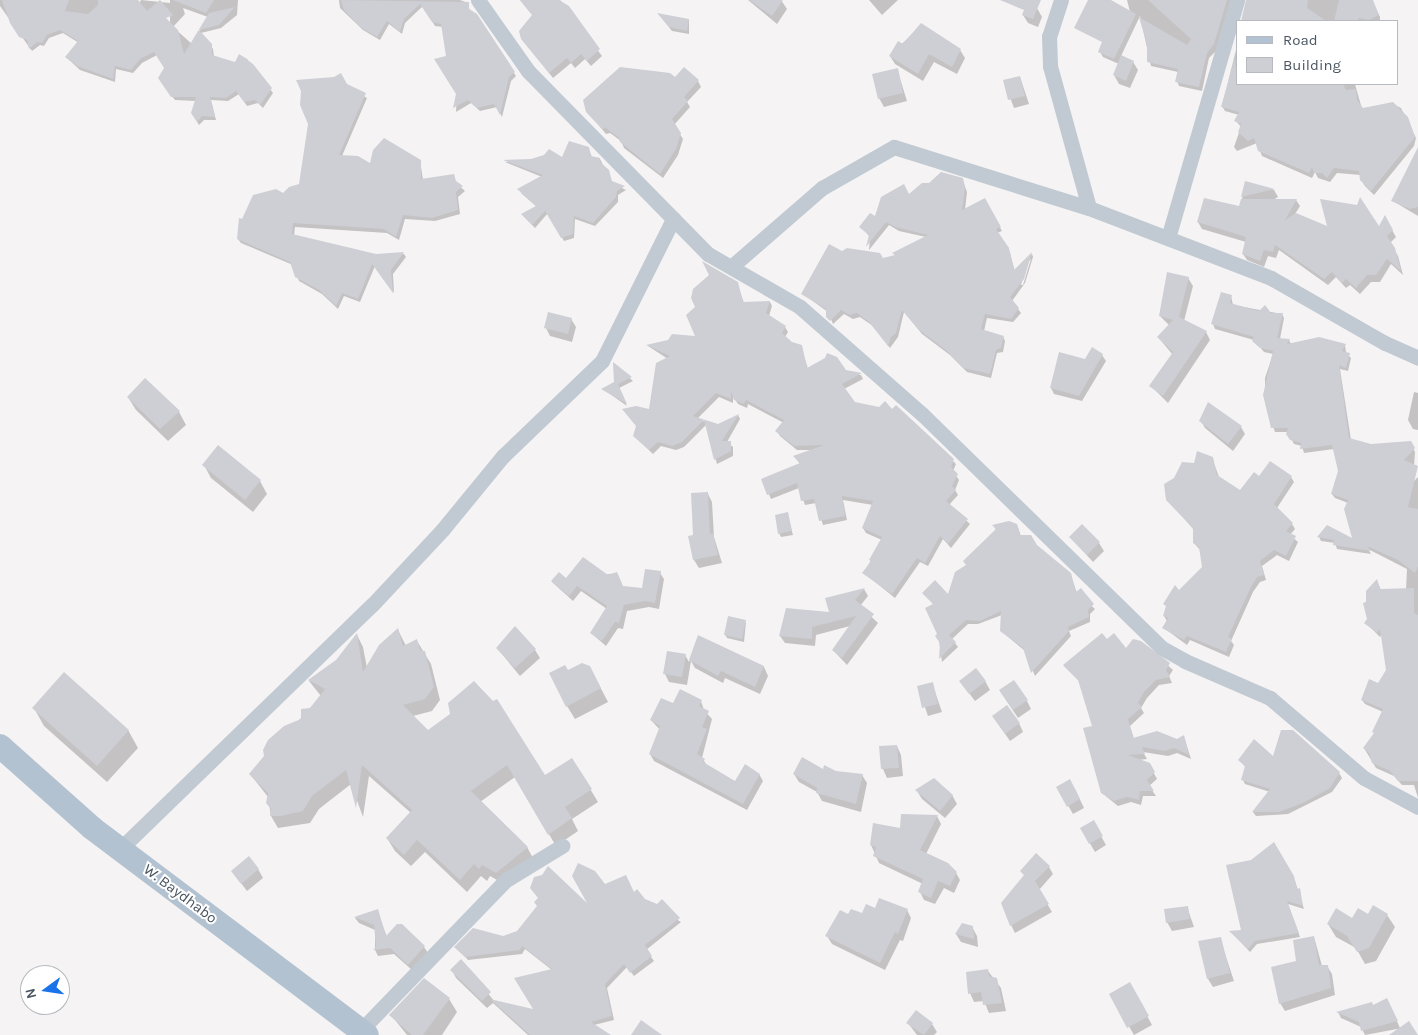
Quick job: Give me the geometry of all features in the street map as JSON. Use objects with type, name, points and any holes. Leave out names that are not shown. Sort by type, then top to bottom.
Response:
[{"type":"main road","name":"W. Baydhabo","points":[[0,746],[120,849],[364,1032]]},
{"type":"street","points":[[478,0],[528,71],[708,254],[800,307],[922,414],[1162,648],[1270,698],[1364,778],[1418,807]]},
{"type":"street","points":[[1061,0],[1049,36],[1050,66],[1089,208]]},
{"type":"street","points":[[1168,238],[1237,0]]},
{"type":"street","points":[[731,267],[822,188],[894,147],[1089,208],[1271,278],[1385,343],[1418,358]]},
{"type":"street","points":[[120,849],[372,605],[443,529],[503,456],[602,361],[673,218]]},
{"type":"street","points":[[364,1032],[506,880],[562,846]]},
{"type":"building","points":[[2,0],[69,0],[65,11],[88,14],[98,5],[98,0],[138,0],[147,11],[160,0],[173,15],[166,18],[178,30],[184,54],[209,13],[235,7],[219,25],[199,30],[212,44],[212,55],[235,62],[239,54],[253,64],[272,88],[260,105],[255,100],[244,102],[236,91],[226,98],[210,97],[215,117],[202,116],[197,122],[191,113],[196,97],[171,97],[158,78],[164,68],[154,52],[140,59],[131,70],[115,66],[113,79],[77,66],[65,57],[78,41],[60,30],[47,35],[42,43],[37,42],[29,49],[27,40],[19,37],[10,23]]},
{"type":"building","points":[[173,0],[214,0],[206,13]]},
{"type":"building","points":[[341,0],[469,2],[469,9],[477,14],[515,72],[509,77],[500,115],[494,104],[477,108],[468,100],[453,108],[456,94],[434,59],[446,56],[441,24],[432,22],[420,4],[404,19],[400,32],[387,21],[377,37],[360,27],[344,10]]},
{"type":"building","points":[[520,0],[559,0],[569,6],[600,49],[587,61],[581,54],[571,63],[567,58],[549,73],[521,39],[519,31],[532,15]]},
{"type":"building","points":[[749,0],[783,0],[772,16]]},
{"type":"building","points":[[1000,0],[1041,0],[1033,19],[1022,15],[1024,10]]},
{"type":"building","points":[[1088,0],[1111,0],[1136,14],[1114,59],[1098,52],[1102,42],[1074,28]]},
{"type":"building","points":[[1148,0],[1227,0],[1214,44],[1207,53],[1199,87],[1175,82],[1178,69],[1147,62],[1147,44],[1139,17],[1187,45],[1191,39]]},
{"type":"building","points":[[1246,0],[1308,0],[1307,8],[1325,20],[1241,20]]},
{"type":"building","points":[[1339,0],[1373,0],[1379,15],[1369,20],[1359,18],[1358,20],[1334,20]]},
{"type":"building","points":[[657,13],[689,19],[687,31],[669,27]]},
{"type":"building","points":[[921,23],[961,49],[952,67],[929,54],[918,74],[889,56],[898,41],[903,44]]},
{"type":"building","points":[[1121,55],[1134,61],[1126,81],[1113,75]]},
{"type":"building","points":[[1235,58],[1236,85],[1344,85],[1346,90],[1356,89],[1357,100],[1363,108],[1393,102],[1408,117],[1415,137],[1371,191],[1360,180],[1359,171],[1334,168],[1327,178],[1322,173],[1314,173],[1312,167],[1309,173],[1258,151],[1254,138],[1248,141],[1238,132],[1241,124],[1234,121],[1239,112],[1221,107]]},
{"type":"building","points":[[620,67],[670,73],[675,77],[684,67],[699,80],[684,97],[688,101],[672,119],[681,133],[676,149],[660,174],[620,142],[619,138],[606,128],[602,129],[586,112],[583,100]]},
{"type":"building","points":[[898,68],[903,93],[878,99],[872,74]]},
{"type":"building","points":[[341,73],[347,84],[366,93],[339,155],[358,156],[370,163],[373,150],[384,138],[421,160],[421,179],[454,174],[456,181],[463,186],[456,192],[458,210],[432,218],[403,215],[396,237],[384,229],[293,223],[292,234],[376,254],[404,252],[391,270],[393,293],[372,264],[358,299],[342,293],[336,306],[319,290],[295,277],[290,262],[237,239],[239,218],[242,219],[253,195],[276,189],[283,193],[289,187],[299,184],[308,124],[300,105],[301,91],[296,80],[334,77]]},
{"type":"building","points":[[1020,76],[1025,96],[1008,100],[1003,80]]},
{"type":"building","points":[[569,141],[589,147],[591,156],[600,158],[600,162],[609,170],[612,181],[625,186],[617,191],[616,197],[593,223],[574,216],[573,234],[561,238],[545,211],[532,225],[521,214],[536,206],[517,189],[543,175],[503,160],[531,159],[544,155],[549,149],[562,157]]},
{"type":"building","points":[[1418,147],[1418,207],[1410,209],[1391,201]]},
{"type":"building","points":[[941,172],[963,178],[965,187],[962,210],[985,198],[1001,227],[996,229],[1009,248],[1014,270],[1032,252],[1024,279],[1010,297],[1019,308],[1011,319],[985,314],[981,329],[1004,336],[1001,348],[996,350],[990,374],[963,368],[947,351],[919,330],[902,310],[896,333],[891,337],[888,346],[869,322],[857,313],[850,315],[841,310],[830,321],[826,317],[826,309],[801,294],[829,244],[842,251],[847,248],[880,253],[883,258],[895,255],[892,253],[928,235],[895,227],[886,222],[866,247],[869,235],[859,227],[870,213],[875,216],[881,197],[904,184],[909,194],[922,183],[929,183]]},
{"type":"building","points":[[1245,181],[1275,189],[1241,197]]},
{"type":"building","points":[[1360,197],[1379,226],[1385,215],[1393,230],[1387,236],[1395,248],[1401,271],[1387,259],[1376,275],[1367,275],[1356,288],[1346,279],[1342,283],[1332,272],[1324,279],[1275,245],[1273,252],[1264,250],[1260,261],[1242,254],[1246,237],[1197,222],[1204,198],[1239,206],[1241,199],[1297,199],[1285,220],[1296,213],[1327,226],[1320,199],[1357,205]]},
{"type":"building","points":[[702,261],[738,282],[743,302],[770,301],[766,313],[786,326],[782,333],[792,342],[802,345],[807,368],[825,358],[827,353],[837,357],[846,370],[862,373],[842,384],[855,402],[879,407],[885,401],[892,409],[896,405],[954,459],[951,467],[958,474],[952,486],[956,490],[946,501],[968,519],[948,544],[940,536],[925,563],[917,558],[892,594],[862,573],[871,561],[869,560],[882,537],[862,528],[873,501],[842,496],[845,516],[819,521],[814,499],[801,501],[797,483],[767,495],[761,479],[800,463],[793,456],[824,445],[794,446],[775,431],[784,420],[746,400],[744,404],[734,400],[731,391],[731,399],[716,393],[693,416],[718,424],[739,414],[722,441],[731,441],[731,451],[714,460],[704,420],[682,442],[672,446],[658,442],[649,450],[633,436],[636,426],[622,409],[636,406],[649,409],[656,363],[670,356],[646,345],[668,340],[672,334],[695,336],[686,315],[695,307],[691,298],[693,289],[709,275]]},
{"type":"building","points":[[1167,272],[1189,277],[1179,317],[1207,331],[1163,396],[1149,386],[1173,352],[1157,337],[1173,320],[1159,316]]},
{"type":"building","points":[[1221,292],[1232,295],[1230,303],[1259,311],[1265,305],[1271,313],[1283,313],[1277,338],[1290,339],[1287,344],[1319,337],[1346,344],[1342,351],[1350,353],[1346,368],[1339,365],[1349,438],[1371,444],[1411,441],[1415,448],[1404,460],[1418,466],[1408,507],[1418,509],[1418,566],[1415,573],[1398,560],[1367,546],[1371,551],[1333,545],[1334,540],[1317,537],[1327,525],[1352,538],[1344,509],[1348,500],[1331,494],[1338,471],[1332,445],[1300,449],[1301,443],[1290,440],[1286,434],[1288,428],[1271,428],[1263,395],[1273,351],[1260,348],[1252,341],[1254,337],[1211,324]]},
{"type":"building","points":[[548,312],[572,318],[568,334],[544,328]]},
{"type":"building","points":[[1092,347],[1103,354],[1079,396],[1050,388],[1059,352],[1085,359]]},
{"type":"building","points":[[613,362],[632,377],[618,384],[627,404],[601,389],[614,382]]},
{"type":"building","points":[[145,378],[180,411],[160,429],[127,397]]},
{"type":"building","points":[[1208,402],[1242,426],[1228,444],[1199,421]]},
{"type":"building","points":[[218,445],[261,480],[245,500],[202,465]]},
{"type":"building","points":[[1197,451],[1213,457],[1217,475],[1240,490],[1254,472],[1259,476],[1270,461],[1292,476],[1274,504],[1293,523],[1286,531],[1296,536],[1286,556],[1274,550],[1260,561],[1264,575],[1257,577],[1251,587],[1228,637],[1232,639],[1226,652],[1187,636],[1184,640],[1162,628],[1168,618],[1163,616],[1166,606],[1163,604],[1175,585],[1179,590],[1202,567],[1199,547],[1193,543],[1193,528],[1166,500],[1164,484],[1174,478],[1182,462],[1194,463]]},
{"type":"building","points":[[708,492],[710,534],[713,533],[718,555],[693,560],[688,536],[693,535],[691,493]]},
{"type":"building","points":[[788,512],[792,531],[778,534],[775,515]]},
{"type":"building","points":[[1009,521],[1017,524],[1020,535],[1031,535],[1037,545],[1071,573],[1076,592],[1081,588],[1094,604],[1088,610],[1089,617],[1068,627],[1069,631],[1031,673],[1023,648],[1000,631],[1001,611],[980,621],[966,620],[949,635],[956,642],[939,659],[940,643],[935,636],[937,634],[925,608],[933,604],[922,593],[935,580],[948,594],[955,572],[966,565],[963,561],[996,529],[992,525]]},
{"type":"building","points":[[1082,524],[1100,542],[1087,555],[1069,537]]},
{"type":"building","points":[[583,557],[608,575],[617,572],[623,586],[642,588],[645,569],[661,571],[655,603],[645,601],[624,605],[619,623],[615,622],[602,641],[590,633],[607,606],[577,586],[569,596],[551,581],[559,572],[566,578]]},
{"type":"building","points":[[1377,579],[1380,589],[1414,588],[1414,613],[1418,615],[1418,781],[1398,781],[1390,771],[1372,763],[1369,753],[1363,748],[1374,733],[1372,732],[1383,709],[1361,700],[1369,679],[1378,683],[1386,670],[1380,629],[1377,633],[1364,623],[1367,619],[1363,603],[1366,602],[1366,591]]},
{"type":"building","points":[[865,588],[855,600],[874,614],[842,658],[832,650],[856,616],[812,627],[812,639],[779,636],[786,608],[829,612],[825,598]]},
{"type":"building","points":[[728,616],[746,620],[742,639],[724,635]]},
{"type":"building","points":[[515,626],[536,649],[515,668],[496,648]]},
{"type":"building","points":[[398,628],[403,646],[417,639],[420,650],[425,651],[434,687],[425,699],[403,705],[428,730],[450,714],[448,703],[474,681],[493,701],[497,699],[545,775],[572,758],[592,789],[565,807],[572,818],[548,835],[507,765],[471,791],[528,847],[496,873],[482,865],[479,869],[474,864],[460,880],[417,840],[404,855],[386,838],[412,810],[362,765],[356,808],[346,770],[312,796],[303,811],[281,816],[270,816],[271,809],[266,803],[268,793],[249,774],[264,756],[263,750],[268,740],[284,726],[301,719],[301,709],[310,708],[325,689],[308,680],[336,660],[357,633],[363,672],[379,645]]},
{"type":"building","points":[[1102,633],[1107,639],[1114,633],[1126,648],[1133,639],[1141,641],[1170,663],[1166,670],[1170,677],[1156,680],[1144,692],[1138,703],[1142,707],[1128,719],[1133,738],[1157,731],[1177,739],[1184,735],[1189,755],[1174,748],[1165,751],[1142,747],[1145,754],[1128,755],[1150,763],[1155,772],[1147,780],[1154,791],[1140,791],[1139,800],[1127,797],[1114,801],[1101,793],[1083,728],[1092,726],[1078,680],[1063,665]]},
{"type":"building","points":[[698,635],[764,666],[755,687],[721,671],[718,676],[689,660]]},
{"type":"building","points":[[667,651],[686,654],[682,677],[663,674]]},
{"type":"building","points":[[582,663],[590,666],[601,688],[566,707],[549,673],[565,665],[568,670]]},
{"type":"building","points":[[976,668],[986,681],[969,694],[959,681]]},
{"type":"building","points":[[64,672],[129,730],[97,766],[32,708]]},
{"type":"building","points":[[1014,680],[1028,700],[1013,710],[999,690]]},
{"type":"building","points":[[933,682],[938,704],[922,708],[917,686]]},
{"type":"building","points":[[680,689],[702,700],[699,706],[709,711],[702,727],[707,729],[697,754],[705,759],[703,762],[735,781],[745,764],[760,774],[743,804],[649,754],[660,726],[650,720],[661,698],[673,703]]},
{"type":"building","points":[[1007,705],[1020,723],[1005,734],[992,716]]},
{"type":"building","points":[[1281,730],[1293,730],[1340,772],[1330,788],[1305,802],[1279,812],[1252,812],[1270,789],[1241,780],[1245,766],[1238,760],[1254,739],[1273,756]]},
{"type":"building","points":[[897,745],[899,768],[881,769],[879,746]]},
{"type":"building","points":[[802,757],[823,769],[824,765],[836,771],[863,774],[856,804],[816,793],[817,788],[793,774]]},
{"type":"building","points":[[934,778],[953,795],[940,811],[915,790]]},
{"type":"building","points":[[1070,779],[1080,799],[1067,807],[1056,787]]},
{"type":"building","points":[[901,814],[938,815],[920,850],[948,863],[957,872],[950,886],[938,881],[931,898],[918,892],[923,879],[873,856],[876,847],[870,845],[873,823],[900,828]]},
{"type":"building","points":[[1094,820],[1103,836],[1089,844],[1080,828]]},
{"type":"building","points":[[1274,842],[1294,876],[1297,889],[1300,888],[1303,906],[1287,901],[1299,933],[1255,941],[1248,949],[1229,931],[1241,930],[1226,865],[1251,860]]},
{"type":"building","points":[[1036,853],[1050,866],[1035,881],[1049,904],[1010,926],[1001,903],[1024,875],[1020,871]]},
{"type":"building","points":[[249,856],[259,869],[241,884],[231,871]]},
{"type":"building","points":[[578,863],[595,871],[605,884],[626,875],[634,892],[637,889],[645,899],[657,904],[662,899],[680,918],[645,945],[652,956],[630,973],[624,964],[605,984],[612,1016],[591,1022],[611,1035],[530,1035],[490,999],[533,1009],[514,978],[552,969],[522,946],[520,950],[465,957],[454,947],[473,928],[503,936],[517,931],[537,906],[534,902],[538,898],[530,888],[534,877],[542,875],[548,866],[587,903],[572,876]]},
{"type":"building","points":[[879,898],[908,909],[898,934],[895,932],[880,963],[825,936],[840,910],[848,914],[851,909],[862,913],[866,904],[875,908]]},
{"type":"building","points":[[1373,905],[1388,914],[1369,948],[1357,952],[1347,936],[1327,924],[1336,908],[1352,918],[1358,908],[1368,914]]},
{"type":"building","points":[[1188,906],[1190,919],[1166,923],[1164,909]]},
{"type":"building","points":[[378,909],[386,936],[397,924],[402,924],[425,946],[408,965],[390,948],[373,950],[376,947],[374,925],[354,917]]},
{"type":"building","points":[[962,923],[973,926],[974,939],[955,934]]},
{"type":"building","points":[[1314,936],[1319,965],[1328,965],[1331,988],[1279,1004],[1271,967],[1296,961],[1293,940]]},
{"type":"building","points":[[1221,937],[1230,973],[1207,979],[1198,941]]},
{"type":"building","points":[[461,959],[491,992],[482,1001],[450,970]]},
{"type":"building","points":[[988,969],[989,976],[997,978],[1002,1003],[983,1005],[981,992],[968,994],[966,972]]},
{"type":"building","points":[[424,978],[450,998],[423,1035],[412,1035],[389,1015]]},
{"type":"building","points":[[1130,982],[1149,1016],[1127,1028],[1109,994]]},
{"type":"building","points":[[1387,998],[1398,1021],[1361,1031],[1359,1022],[1336,1012],[1372,1002],[1373,1005]]},
{"type":"building","points":[[916,1010],[933,1023],[924,1035],[906,1023]]},
{"type":"building","points":[[641,1020],[662,1035],[631,1035]]},
{"type":"building","points":[[1409,1021],[1418,1035],[1389,1035]]}]
